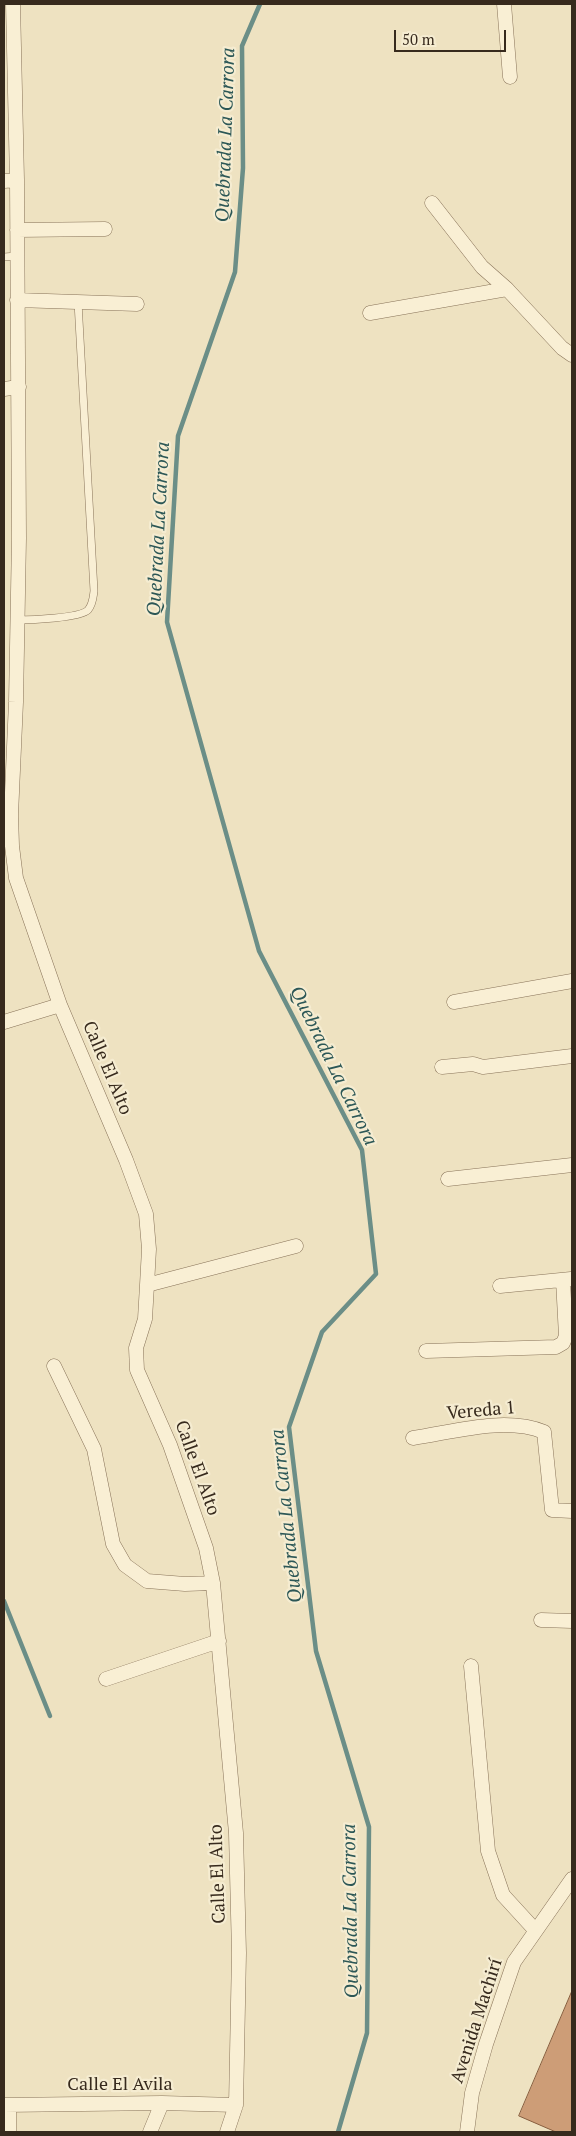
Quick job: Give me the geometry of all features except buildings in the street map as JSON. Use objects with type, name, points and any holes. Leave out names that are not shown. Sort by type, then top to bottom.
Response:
[{"type":"street","name":"Calle El Alto","points":[[13,4],[10,181],[17,230],[10,256],[17,300],[19,386],[17,620],[11,815],[12,846],[16,878],[60,1005],[126,1160],[146,1214],[149,1249],[147,1285],[145,1318],[136,1348],[137,1370],[170,1445],[206,1548],[213,1583],[236,1843],[239,1953],[236,2105],[227,2132]]},
{"type":"street","points":[[504,4],[510,77]]},
{"type":"street","points":[[432,203],[482,267],[507,289],[562,348],[572,355]]},
{"type":"street","points":[[17,230],[105,229]]},
{"type":"street","points":[[370,313],[507,289]]},
{"type":"street","points":[[17,300],[137,304]]},
{"type":"street","points":[[4,389],[19,386]]},
{"type":"street","points":[[454,1002],[572,981]]},
{"type":"street","points":[[4,1022],[60,1005]]},
{"type":"street","points":[[442,1067],[473,1064],[483,1067],[572,1056]]},
{"type":"street","points":[[448,1179],[572,1165]]},
{"type":"street","points":[[147,1285],[296,1246]]},
{"type":"street","points":[[426,1351],[556,1347],[563,1344],[566,1336],[568,1279],[500,1286]]},
{"type":"street","points":[[54,1366],[94,1448],[113,1544],[124,1565],[147,1581],[185,1584],[213,1583]]},
{"type":"street","name":"Vereda 1","points":[[413,1438],[502,1424],[530,1427],[544,1432],[552,1510],[572,1511]]},
{"type":"street","points":[[541,1620],[572,1621]]},
{"type":"street","points":[[106,1678],[219,1641]]},
{"type":"street","points":[[470,1666],[488,1851],[504,1895],[535,1930]]},
{"type":"street","name":"Avenida Machirí","points":[[467,2132],[472,2093],[514,1962],[572,1879]]},
{"type":"street","points":[[150,2132],[162,2103]]},
{"type":"street","name":"Calle El Avila","points":[[6,2105],[162,2103],[236,2105]]},
{"type":"street","points":[[6,2105],[9,2132]]},
{"type":"lane","points":[[17,620],[41,620],[78,614],[86,612],[92,604],[94,591],[78,302]]},
{"type":"waterway","name":"Quebrada La Carrora","points":[[260,4],[242,46],[243,168],[235,272],[178,436],[167,622],[259,951],[362,1150],[376,1274],[322,1332],[289,1427],[316,1651],[369,1827],[367,2033],[338,2132]]},
{"type":"waterway","points":[[4,1601],[50,1716]]}]
